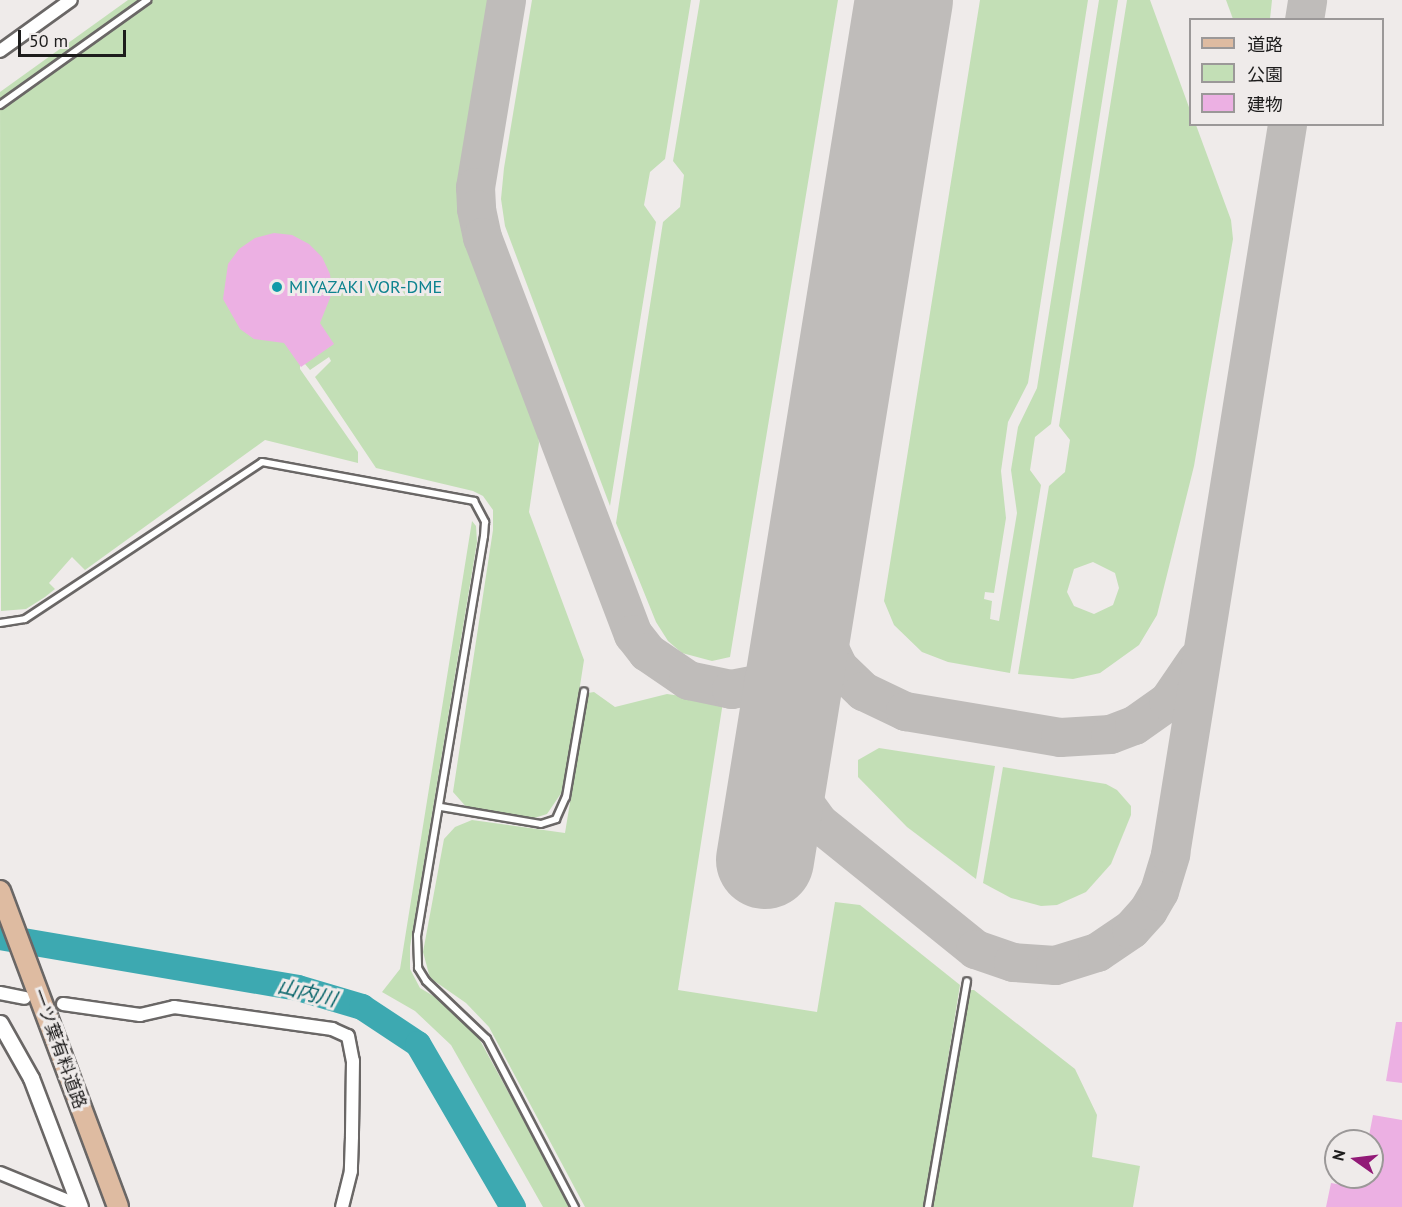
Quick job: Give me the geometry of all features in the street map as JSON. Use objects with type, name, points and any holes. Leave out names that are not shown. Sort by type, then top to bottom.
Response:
[{"type":"main road","name":"一ツ葉有料道路","points":[[1,893],[29,989],[117,1207]]},
{"type":"street","points":[[0,51],[71,0]]},
{"type":"street","points":[[0,993],[29,989]]},
{"type":"street","points":[[63,1004],[107,1013],[140,1015],[174,1007],[332,1029],[348,1036],[353,1061],[351,1171],[342,1207]]},
{"type":"street","points":[[0,1023],[31,1077],[80,1206]]},
{"type":"street","points":[[0,1173],[80,1206]]},
{"type":"lane","points":[[0,105],[147,0]]},
{"type":"lane","points":[[0,623],[25,619],[262,462],[474,501],[485,522],[484,536],[441,807],[417,935],[418,968],[426,981],[487,1039],[575,1207]]},
{"type":"lane","points":[[441,807],[541,824],[556,819],[566,797],[584,692]]},
{"type":"lane","points":[[928,1207],[967,981]]},
{"type":"green space","points":[[128,0],[492,0],[464,169],[462,210],[471,247],[537,425],[539,443],[529,512],[584,660],[564,789],[547,814],[528,820],[469,810],[453,792],[493,530],[493,510],[483,496],[473,491],[376,468],[315,377],[331,361],[329,357],[310,370],[305,364],[300,364],[300,369],[358,452],[358,463],[265,440],[85,570],[72,557],[49,583],[55,589],[45,597],[26,609],[1,611],[0,92]]},
{"type":"green space","points":[[532,0],[691,0],[665,159],[650,172],[644,205],[656,222],[610,506],[505,226],[501,199],[504,168]]},
{"type":"green space","points":[[700,0],[838,0],[730,657],[712,661],[682,653],[668,641],[656,622],[616,523],[663,222],[680,207],[684,175],[673,161]]},
{"type":"green space","points":[[980,0],[1088,0],[1028,383],[1008,422],[1001,471],[1006,518],[994,593],[985,592],[984,599],[992,601],[990,619],[999,621],[1017,513],[1011,470],[1018,427],[1037,388],[1099,0],[1118,0],[1051,424],[1035,437],[1030,470],[1041,485],[1010,673],[948,662],[922,652],[894,625],[884,601]]},
{"type":"green space","points":[[1127,0],[1150,0],[1189,107],[1189,126],[1196,126],[1231,220],[1233,239],[1194,466],[1157,615],[1139,645],[1100,673],[1073,679],[1018,674],[1049,486],[1065,472],[1070,440],[1059,426]],"holes":[[[1093,562],[1115,573],[1119,588],[1113,605],[1094,614],[1074,606],[1067,592],[1074,569]]]},
{"type":"green space","points":[[1226,0],[1272,0],[1270,18],[1233,18]]},
{"type":"green space","points":[[472,521],[476,526],[477,542],[410,947],[410,969],[420,988],[447,1004],[476,1033],[571,1207],[543,1207],[451,1045],[415,1011],[382,992],[400,969]]},
{"type":"green space","points":[[594,692],[615,707],[667,694],[723,702],[678,990],[817,1012],[835,902],[860,905],[960,985],[924,1207],[585,1207],[489,1027],[466,1003],[430,978],[423,952],[444,839],[455,827],[472,820],[565,833],[588,693]]},
{"type":"green space","points":[[879,748],[995,766],[976,879],[907,827],[858,777],[858,760]]},
{"type":"green space","points":[[1003,767],[1106,784],[1117,790],[1131,806],[1131,815],[1111,864],[1086,892],[1057,905],[1041,906],[1011,898],[983,883]]},
{"type":"green space","points":[[969,990],[974,990],[1075,1069],[1097,1115],[1092,1157],[1140,1166],[1133,1207],[933,1207]]},
{"type":"building","name":"MIYAZAKI VOR-DME","points":[[274,233],[292,235],[309,244],[322,257],[330,274],[332,293],[320,323],[334,344],[301,367],[284,343],[254,339],[240,329],[223,299],[228,264],[239,249],[255,238]]},
{"type":"building","points":[[1396,1022],[1402,1022],[1402,1083],[1386,1081]]},
{"type":"building","points":[[1373,1115],[1402,1120],[1402,1207],[1326,1207],[1330,1189],[1384,1189],[1384,1129],[1370,1129]]},
{"type":"waterway","name":"山内川","points":[[0,937],[298,988],[362,1007],[418,1044],[513,1207]]},
{"type":"taxiway","points":[[506,0],[475,187],[476,209],[482,237],[633,634],[647,652],[688,680],[731,689],[762,683],[775,675],[802,635]]},
{"type":"taxiway","points":[[1304,18],[1307,0]]},
{"type":"taxiway","points":[[786,734],[800,797],[819,823],[975,949],[1013,962],[1055,965],[1097,952],[1131,929],[1148,910],[1159,891],[1170,854],[1287,126]]},
{"type":"taxiway","points":[[810,575],[815,619],[838,667],[863,691],[905,711],[1060,737],[1110,734],[1134,725],[1168,701],[1196,660]]},
{"type":"runway","points":[[765,860],[904,0]]},
{"type":"place","name":"MIYAZAKI VOR-DME","points":[[277,287]]}]
